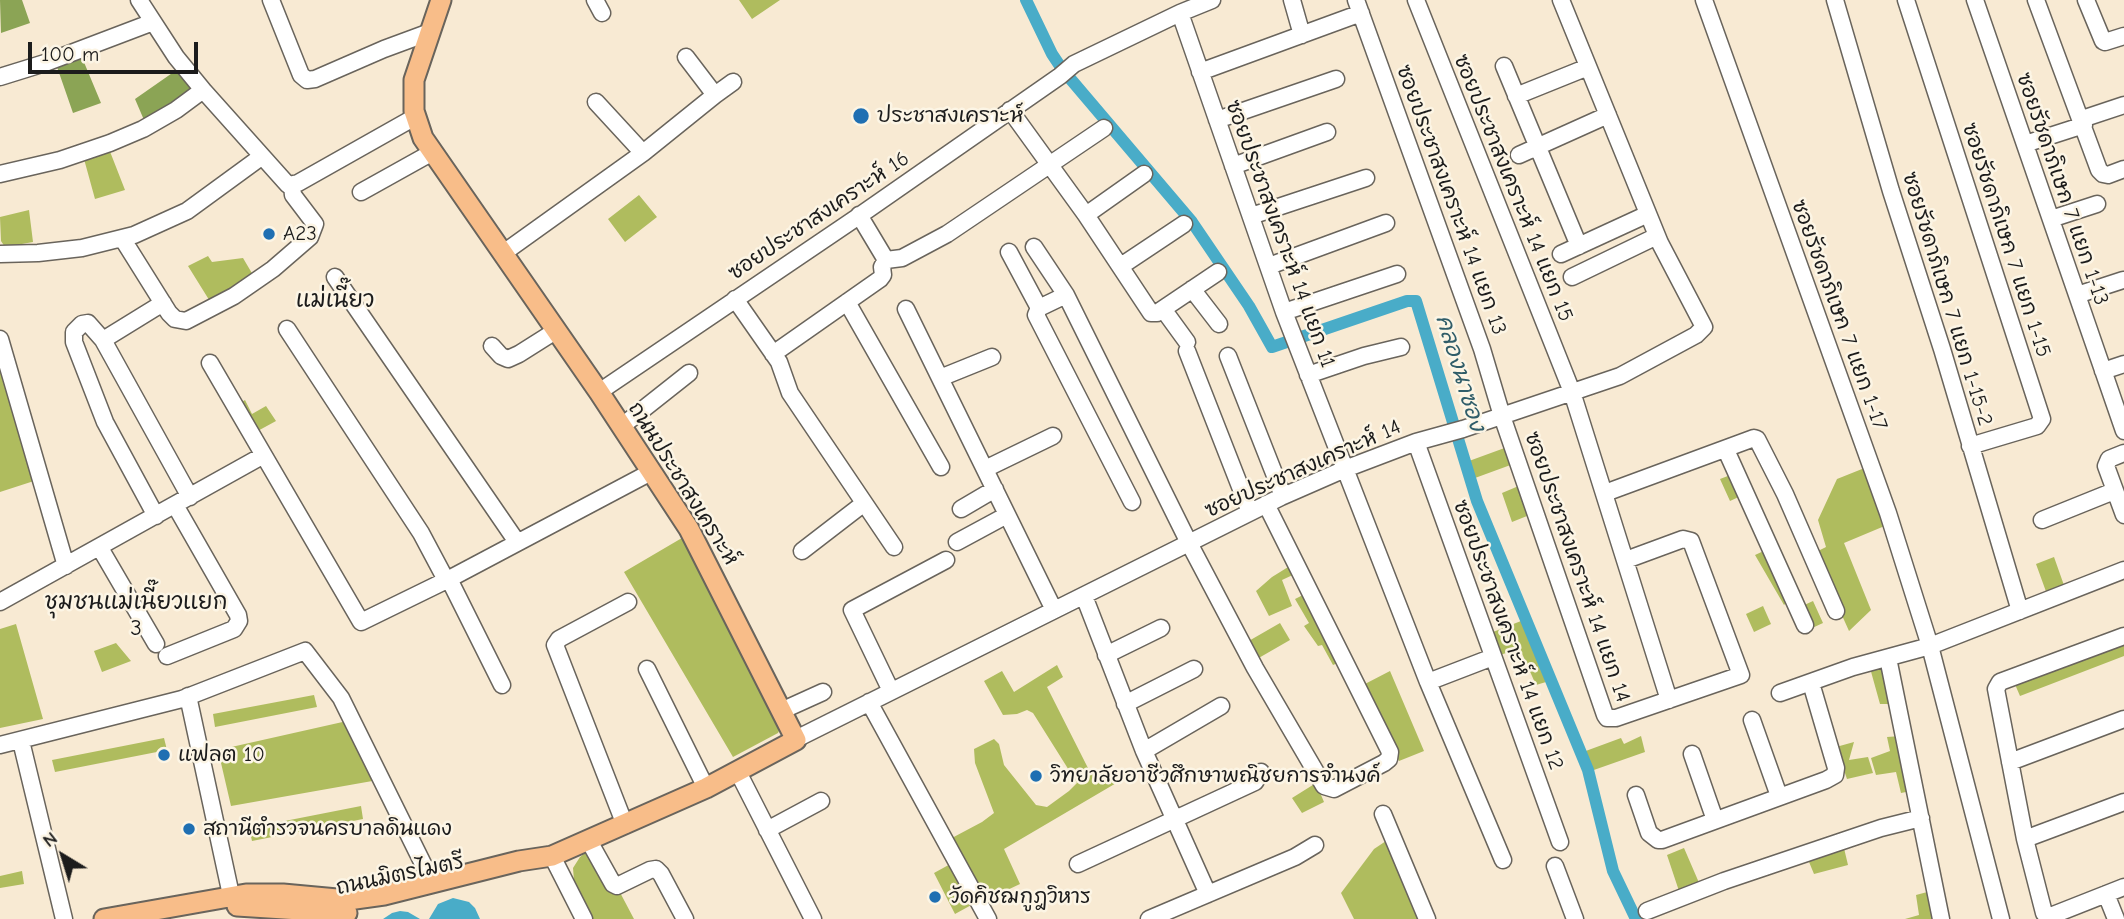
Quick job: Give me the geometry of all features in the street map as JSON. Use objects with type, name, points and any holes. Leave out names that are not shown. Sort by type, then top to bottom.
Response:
[{"type":"main road","name":"ถนนประชาสงเคราะห์","points":[[439,2],[414,80],[413,97],[415,117],[431,153],[599,392],[700,548],[796,739]]},
{"type":"main road","points":[[552,856],[706,788],[796,739]]},
{"type":"main road","name":"ถนนมิตรไมตรี","points":[[168,919],[239,906],[347,913],[433,887],[530,869],[552,856]]},
{"type":"main road","points":[[104,919],[231,895],[263,893],[301,909]]},
{"type":"street","points":[[139,0],[176,57],[284,183],[292,186],[415,117]]},
{"type":"street","points":[[271,0],[301,75],[307,80],[429,32]]},
{"type":"street","name":"ซอยประชาสงเคราะห์ 16","points":[[599,392],[1074,64],[1212,0]]},
{"type":"street","points":[[1292,0],[1302,35]]},
{"type":"street","name":"ซอยประชาสงเคราะห์ 14 แยก 15","points":[[1416,0],[1572,392],[1669,700]]},
{"type":"street","name":"ซอยประชาสงเคราะห์ 14","points":[[796,739],[1283,496],[1416,442],[1457,431],[1620,376],[1696,335],[1704,327],[1657,236],[1561,0]]},
{"type":"street","name":"ซอยรัชดาภิเษก 7 แยก 1-17","points":[[1703,0],[1888,513],[1930,646],[2001,919]]},
{"type":"street","name":"ซอยรัชดาภิเษก 7 แยก 1-15-2","points":[[1835,0],[2021,611]]},
{"type":"street","name":"ซอยรัชดาภิเษก 7 แยก 1-15","points":[[1906,0],[2042,419],[2037,426],[1970,446]]},
{"type":"street","name":"ซอยรัชดาภิเษก 7 แยก 1-13","points":[[1975,0],[2124,431]]},
{"type":"street","points":[[2036,0],[2099,170],[2103,174],[2124,169]]},
{"type":"street","points":[[2086,0],[2100,37],[2105,42],[2124,36]]},
{"type":"street","points":[[1200,72],[1302,35],[1359,7]]},
{"type":"street","name":"ซอยประชาสงเคราะห์ 14 แยก 13","points":[[1359,7],[1482,349],[1502,416]]},
{"type":"street","name":"ซอยประชาสงเคราะห์ 14 แยก 11","points":[[1180,13],[1287,320],[1428,682],[1503,860]]},
{"type":"street","points":[[0,77],[153,22]]},
{"type":"street","points":[[686,57],[715,95]]},
{"type":"street","points":[[1504,66],[1579,246]]},
{"type":"street","points":[[1516,96],[1588,67]]},
{"type":"street","points":[[1217,120],[1336,79]]},
{"type":"street","points":[[502,254],[643,153],[733,82]]},
{"type":"street","points":[[0,174],[81,154],[143,129],[203,90]]},
{"type":"street","points":[[596,102],[643,153]]},
{"type":"street","points":[[2025,144],[2124,105]]},
{"type":"street","points":[[1010,110],[1051,164],[1151,313],[1163,309],[1218,272]]},
{"type":"street","points":[[1519,155],[1608,115]]},
{"type":"street","points":[[886,260],[902,258],[947,234],[1104,128]]},
{"type":"street","points":[[1233,166],[1327,132]]},
{"type":"street","points":[[361,192],[431,153]]},
{"type":"street","points":[[1,252],[38,253],[82,248],[134,235],[187,212],[261,157]]},
{"type":"street","points":[[1086,215],[1144,174]]},
{"type":"street","points":[[1251,216],[1366,178]]},
{"type":"street","points":[[122,238],[175,319],[193,319],[234,296],[310,237],[315,227],[293,195],[292,186]]},
{"type":"street","points":[[2051,219],[2097,204]]},
{"type":"street","points":[[1561,254],[1648,214]]},
{"type":"street","points":[[859,215],[886,260]]},
{"type":"street","points":[[1269,266],[1386,223]]},
{"type":"street","points":[[1121,266],[1184,224]]},
{"type":"street","points":[[1572,277],[1657,236]]},
{"type":"street","points":[[1034,247],[1066,295],[1189,543],[1255,668],[1324,786],[1334,789],[1384,763],[1390,752],[1266,504]]},
{"type":"street","points":[[1009,251],[1039,308]]},
{"type":"street","points":[[774,354],[880,279],[886,260]]},
{"type":"street","points":[[1287,320],[1397,274]]},
{"type":"street","points":[[335,277],[517,542]]},
{"type":"street","points":[[2077,295],[2123,280]]},
{"type":"street","points":[[1192,289],[1219,324]]},
{"type":"street","points":[[1066,295],[1039,308],[1036,315],[1132,502]]},
{"type":"street","points":[[735,299],[774,354],[790,393],[894,547]]},
{"type":"street","points":[[847,302],[941,467]]},
{"type":"street","points":[[103,340],[163,303]]},
{"type":"street","points":[[906,309],[1054,610]]},
{"type":"street","points":[[1163,309],[1187,346],[1250,512]]},
{"type":"street","points":[[100,548],[162,650],[234,629],[239,621],[103,340],[88,324],[82,324],[74,332],[74,342],[105,422],[156,516]]},
{"type":"street","points":[[287,329],[421,533],[448,579],[502,685]]},
{"type":"street","points":[[492,346],[508,359],[556,330]]},
{"type":"street","points":[[0,339],[66,566]]},
{"type":"street","points":[[1308,374],[1401,347]]},
{"type":"street","points":[[1228,356],[1283,496]]},
{"type":"street","points":[[940,378],[992,357]]},
{"type":"street","points":[[210,363],[361,622],[650,472]]},
{"type":"street","points":[[2102,371],[2124,364]]},
{"type":"street","points":[[622,426],[689,373]]},
{"type":"street","name":"ซอยประชาสงเคราะห์ 14 แยก 14","points":[[1502,416],[1607,718],[1616,718],[1741,675],[1690,541],[1683,539],[1626,560]]},
{"type":"street","points":[[985,469],[1053,436]]},
{"type":"street","points":[[1605,493],[1757,439],[1785,494],[1836,611]]},
{"type":"street","name":"ซอยประชาสงเคราะห์ 14 แยก 12","points":[[1416,442],[1560,842]]},
{"type":"street","points":[[1726,450],[1805,625]]},
{"type":"street","points":[[2042,520],[2121,503],[2106,463],[2124,453]]},
{"type":"street","points":[[0,602],[262,456]]},
{"type":"street","points":[[961,509],[995,489]]},
{"type":"street","points":[[802,551],[863,504]]},
{"type":"street","points":[[957,542],[1007,515]]},
{"type":"street","points":[[891,691],[852,610],[946,560]]},
{"type":"street","points":[[1780,693],[1853,667],[1930,646],[2124,570]]},
{"type":"street","points":[[1084,596],[1144,751],[1208,894]]},
{"type":"street","points":[[625,825],[555,645],[559,639],[628,602]]},
{"type":"street","points":[[1106,654],[1161,628]]},
{"type":"street","points":[[2124,636],[2000,682],[1996,693],[2025,839],[2043,910],[2047,915],[2124,887]]},
{"type":"street","points":[[0,745],[188,696],[305,651],[341,698],[433,887]]},
{"type":"street","points":[[1428,682],[1493,657]]},
{"type":"street","points":[[1888,658],[1941,919]]},
{"type":"street","points":[[647,669],[706,788]]},
{"type":"street","points":[[1125,704],[1194,669]]},
{"type":"street","points":[[1636,795],[1649,833],[1662,840],[1835,775],[1837,771],[1811,683]]},
{"type":"street","points":[[781,711],[823,692]]},
{"type":"street","points":[[188,696],[231,895]]},
{"type":"street","points":[[869,702],[988,919]]},
{"type":"street","points":[[1144,751],[1221,706]]},
{"type":"street","points":[[2010,762],[2124,719]]},
{"type":"street","points":[[1752,720],[1779,796]]},
{"type":"street","points":[[22,741],[64,919]]},
{"type":"street","points":[[1692,754],[1715,820]]},
{"type":"street","points":[[738,772],[813,919]]},
{"type":"street","points":[[1078,864],[1255,782],[1261,772]]},
{"type":"street","points":[[767,830],[821,801]]},
{"type":"street","points":[[2025,839],[2124,802]]},
{"type":"street","points":[[1383,814],[1427,919]]},
{"type":"street","points":[[1647,911],[1724,881],[1881,828],[1921,818]]},
{"type":"street","points":[[589,841],[613,884],[617,886],[656,869],[685,919]]},
{"type":"street","points":[[1149,919],[1177,914],[1208,894],[1295,857],[1315,845]]},
{"type":"street","points":[[552,856],[584,919]]},
{"type":"street","points":[[1555,866],[1575,919]]},
{"type":"street","points":[[2106,894],[2116,919]]},
{"type":"green space","points":[[0,0],[22,0],[30,23],[1,33]]},
{"type":"green space","points":[[739,0],[780,0],[752,19]]},
{"type":"green space","points":[[81,55],[101,103],[73,113],[56,64]]},
{"type":"green space","points":[[178,69],[193,90],[144,120],[135,99]]},
{"type":"green space","points":[[109,149],[125,190],[95,199],[84,159]]},
{"type":"green space","points":[[639,195],[657,217],[625,242],[608,219]]},
{"type":"green space","points":[[29,210],[33,242],[5,247],[1,241],[0,217]]},
{"type":"green space","points":[[208,256],[212,262],[243,258],[253,275],[211,303],[188,266]]},
{"type":"green space","points":[[0,353],[37,480],[0,492]]},
{"type":"green space","points":[[245,400],[252,414],[266,406],[276,421],[254,433],[237,405]]},
{"type":"green space","points":[[1510,446],[1516,463],[1475,478],[1469,461]]},
{"type":"green space","points":[[1867,467],[1887,525],[1844,543],[1871,610],[1849,631],[1814,553],[1826,547],[1818,520],[1837,479]]},
{"type":"green space","points":[[1733,474],[1743,495],[1730,501],[1720,479]]},
{"type":"green space","points":[[1521,485],[1532,514],[1512,522],[1502,493]]},
{"type":"green space","points":[[687,535],[782,725],[778,733],[733,757],[624,572]]},
{"type":"green space","points":[[1768,549],[1788,601],[1784,605],[1755,555]]},
{"type":"green space","points":[[2054,557],[2066,591],[2048,597],[2036,564]]},
{"type":"green space","points":[[1293,564],[1297,573],[1282,580],[1292,606],[1269,616],[1256,591]]},
{"type":"green space","points":[[1307,593],[1342,661],[1333,665],[1322,645],[1318,646],[1304,626],[1309,623],[1295,599]]},
{"type":"green space","points":[[1813,601],[1823,623],[1810,629],[1800,607]]},
{"type":"green space","points":[[1763,606],[1771,624],[1754,632],[1746,614]]},
{"type":"green space","points":[[1521,621],[1546,682],[1536,685],[1520,649],[1496,656],[1488,634]]},
{"type":"green space","points":[[1280,623],[1290,640],[1257,659],[1247,642]]},
{"type":"green space","points":[[16,624],[43,719],[0,728],[0,629]]},
{"type":"green space","points":[[116,643],[131,661],[102,672],[94,651]]},
{"type":"green space","points":[[2124,643],[2124,656],[2020,696],[2014,682]]},
{"type":"green space","points":[[1883,664],[1894,704],[1880,704],[1870,668]]},
{"type":"green space","points":[[1057,665],[1063,677],[1047,687],[1091,774],[1113,770],[1118,782],[1004,849],[1020,884],[986,900],[950,839],[994,813],[975,763],[974,749],[994,739],[999,744],[1004,765],[1036,805],[1047,807],[1077,783],[1033,713],[1027,710],[1003,715],[984,681],[1002,671],[1014,692]]},
{"type":"green space","points":[[1390,671],[1424,751],[1399,761],[1363,685]]},
{"type":"green space","points":[[314,695],[317,707],[215,727],[213,714]]},
{"type":"green space","points":[[347,721],[378,780],[231,806],[218,750]]},
{"type":"green space","points":[[1641,736],[1645,752],[1591,771],[1583,752],[1621,738],[1624,744]]},
{"type":"green space","points":[[1901,736],[1911,791],[1901,793],[1896,772],[1876,775],[1871,758],[1890,751],[1887,737]]},
{"type":"green space","points":[[164,738],[167,750],[55,772],[52,760]]},
{"type":"green space","points":[[1854,742],[1849,760],[1868,757],[1873,773],[1847,779],[1836,747]]},
{"type":"green space","points":[[1316,783],[1324,802],[1302,813],[1292,798]]},
{"type":"green space","points":[[361,806],[363,819],[252,841],[249,828]]},
{"type":"green space","points":[[1386,841],[1421,919],[1354,919],[1341,893],[1374,849]]},
{"type":"green space","points":[[1843,844],[1848,865],[1814,874],[1807,857]]},
{"type":"green space","points":[[1684,848],[1700,885],[1679,891],[1667,855]]},
{"type":"green space","points":[[589,850],[615,883],[634,919],[593,919],[574,881],[573,868]]},
{"type":"green space","points":[[954,862],[975,903],[955,914],[934,873]]},
{"type":"green space","points":[[22,871],[24,884],[0,888],[0,876]]},
{"type":"green space","points":[[1931,891],[1938,919],[1905,919],[1919,915],[1916,895]]},
{"type":"water","points":[[453,898],[469,902],[480,919],[429,919],[438,904]]},
{"type":"water","points":[[400,911],[408,912],[420,919],[383,919]]},
{"type":"waterway","name":"คลองนาซอง","points":[[1026,0],[1062,69],[1192,222],[1249,306],[1272,347],[1407,301],[1416,301],[1477,501],[1588,770],[1613,871],[1636,919]]},
{"type":"place","name":"ประชาสงเคราะห์","points":[[861,116]]},
{"type":"place","name":"A23","points":[[269,234]]},
{"type":"place","name":"แฟลต 10","points":[[164,755]]},
{"type":"place","name":"วิทยาลัยอาชีวศึกษาพณิชยการจำนงค์","points":[[1036,776]]},
{"type":"place","name":"สถานีตำรวจนครบาลดินแดง","points":[[189,829]]},
{"type":"place","name":"วัดคิชฌกูฎวิหาร","points":[[935,897]]},
{"type":"district","name":"แม่เนี๊ยว","points":[[335,300]]},
{"type":"district","name":"ชุมชนแม่เนี๊ยวแยก 3","points":[[136,615]]}]
